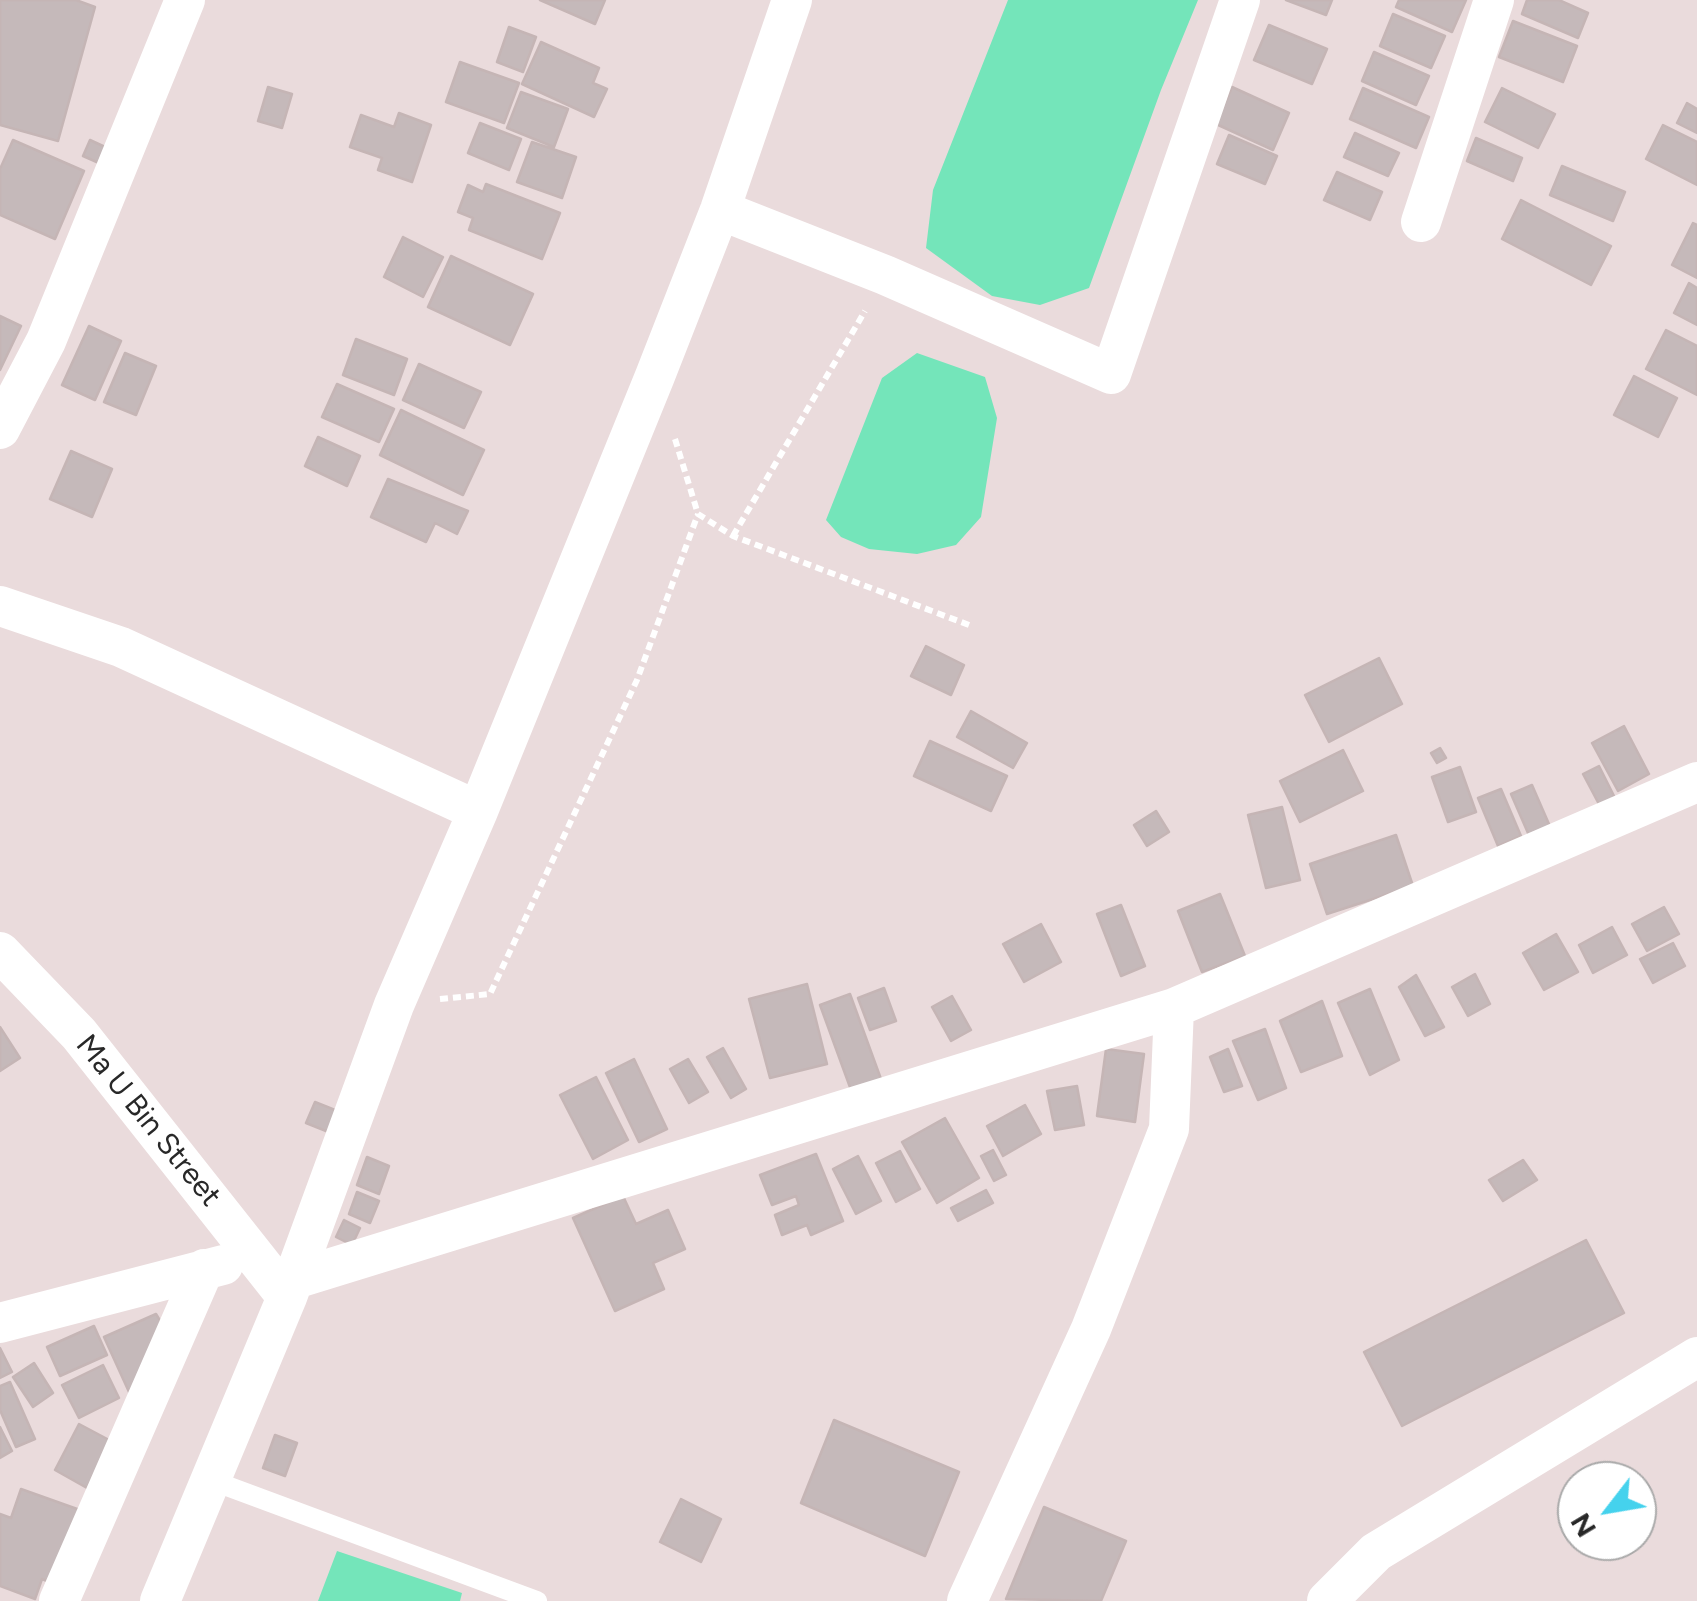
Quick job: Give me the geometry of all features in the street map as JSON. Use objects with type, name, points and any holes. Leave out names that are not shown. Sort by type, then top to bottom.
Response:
[{"type":"street","points":[[0,428],[46,341],[184,0]]},
{"type":"street","points":[[160,1601],[290,1288],[394,1005],[478,812],[655,376],[720,210],[792,0]]},
{"type":"street","points":[[720,210],[886,275],[1111,374],[1240,0]]},
{"type":"street","points":[[1420,222],[1494,0]]},
{"type":"street","points":[[0,606],[121,647],[478,812]]},
{"type":"street","points":[[290,1288],[1174,1008],[1697,782]]},
{"type":"street","name":"Ma U Bin Street","points":[[0,952],[79,1034],[256,1256],[290,1288]]},
{"type":"street","points":[[967,1601],[1090,1329],[1169,1128],[1174,1008]]},
{"type":"street","points":[[0,1324],[256,1256]]},
{"type":"street","points":[[59,1601],[204,1270]]},
{"type":"street","points":[[1327,1601],[1376,1552],[1697,1358]]},
{"type":"lane","points":[[211,1480],[538,1601]]},
{"type":"path","points":[[733,536],[886,275]]},
{"type":"path","points":[[394,1005],[490,994],[638,680],[698,514],[655,376]]},
{"type":"path","points":[[698,514],[733,536],[969,624]]},
{"type":"shaded area","points":[[1008,0],[1198,0],[1089,288],[1040,305],[992,296],[926,248],[933,190]]},
{"type":"shaded area","points":[[917,353],[985,377],[997,418],[981,517],[956,545],[917,554],[869,549],[841,537],[826,520],[882,378]]},
{"type":"shaded area","points":[[337,1551],[462,1593],[460,1601],[318,1601]]},
{"type":"building","points":[[0,0],[76,0],[95,7],[58,141],[0,125]]},
{"type":"building","points":[[540,0],[605,0],[595,24]]},
{"type":"building","points":[[1286,0],[1332,0],[1326,15]]},
{"type":"building","points":[[1399,0],[1466,0],[1452,32],[1396,7]]},
{"type":"building","points":[[1527,0],[1559,0],[1588,13],[1578,38],[1522,14]]},
{"type":"building","points":[[1393,14],[1445,36],[1431,68],[1380,46]]},
{"type":"building","points":[[1513,21],[1577,46],[1563,82],[1499,57]]},
{"type":"building","points":[[1269,25],[1327,49],[1312,84],[1254,60]]},
{"type":"building","points":[[509,27],[536,37],[523,72],[497,62]]},
{"type":"building","points":[[541,42],[599,68],[593,83],[607,89],[594,117],[522,84]]},
{"type":"building","points":[[1374,52],[1429,76],[1416,105],[1362,81]]},
{"type":"building","points":[[460,62],[519,83],[504,123],[446,102]]},
{"type":"building","points":[[268,87],[292,94],[282,128],[258,121]]},
{"type":"building","points":[[1232,87],[1289,113],[1273,150],[1216,124]]},
{"type":"building","points":[[1363,88],[1429,117],[1416,148],[1350,119]]},
{"type":"building","points":[[1502,88],[1555,114],[1538,148],[1485,122]]},
{"type":"building","points":[[521,92],[568,109],[554,147],[507,128]]},
{"type":"building","points":[[1687,103],[1697,109],[1697,133],[1677,123]]},
{"type":"building","points":[[399,113],[431,125],[412,182],[378,170],[382,158],[350,147],[361,115],[394,127]]},
{"type":"building","points":[[480,123],[521,139],[509,170],[468,153]]},
{"type":"building","points":[[1663,125],[1697,142],[1697,185],[1646,159]]},
{"type":"building","points":[[1355,133],[1399,153],[1388,176],[1344,157]]},
{"type":"building","points":[[1229,135],[1277,156],[1265,184],[1217,164]]},
{"type":"building","points":[[1476,138],[1522,158],[1513,181],[1467,161]]},
{"type":"building","points":[[13,140],[84,171],[55,239],[0,215],[0,169]]},
{"type":"building","points":[[90,140],[116,152],[108,167],[83,156]]},
{"type":"building","points":[[532,142],[576,157],[562,198],[517,182]]},
{"type":"building","points":[[1562,166],[1625,192],[1613,221],[1550,195]]},
{"type":"building","points":[[1337,172],[1382,192],[1370,220],[1324,200]]},
{"type":"building","points":[[486,184],[560,213],[542,259],[469,230],[473,218],[458,212],[468,185],[483,192]]},
{"type":"building","points":[[1521,200],[1611,246],[1591,285],[1502,239]]},
{"type":"building","points":[[1693,223],[1697,225],[1697,278],[1672,265]]},
{"type":"building","points":[[403,237],[443,257],[423,297],[384,277]]},
{"type":"building","points":[[451,256],[533,294],[510,345],[428,307]]},
{"type":"building","points":[[1689,283],[1697,288],[1697,325],[1674,313]]},
{"type":"building","points":[[0,316],[21,326],[0,370]]},
{"type":"building","points":[[89,326],[121,341],[95,400],[62,385]]},
{"type":"building","points":[[1666,330],[1697,346],[1697,395],[1646,369]]},
{"type":"building","points":[[356,339],[407,359],[394,395],[343,375]]},
{"type":"building","points":[[125,353],[156,366],[136,415],[104,402]]},
{"type":"building","points":[[419,364],[481,392],[464,428],[403,400]]},
{"type":"building","points":[[1634,376],[1677,398],[1658,437],[1614,415]]},
{"type":"building","points":[[337,384],[394,409],[379,442],[322,417]]},
{"type":"building","points":[[401,410],[484,450],[463,495],[380,455]]},
{"type":"building","points":[[318,437],[360,456],[347,486],[305,466]]},
{"type":"building","points":[[71,451],[112,469],[92,517],[50,499]]},
{"type":"building","points":[[388,479],[468,511],[457,534],[435,523],[426,542],[371,517]]},
{"type":"building","points":[[926,646],[964,665],[951,695],[911,676]]},
{"type":"building","points":[[1379,658],[1402,704],[1329,742],[1305,695]]},
{"type":"building","points":[[971,711],[1027,743],[1013,768],[957,737]]},
{"type":"building","points":[[1624,726],[1649,774],[1618,791],[1592,743]]},
{"type":"building","points":[[930,741],[1007,776],[991,811],[914,776]]},
{"type":"building","points":[[1440,748],[1446,758],[1437,763],[1431,753]]},
{"type":"building","points":[[1343,750],[1363,791],[1300,822],[1280,781]]},
{"type":"building","points":[[1599,766],[1616,800],[1601,808],[1583,774]]},
{"type":"building","points":[[1460,767],[1476,812],[1448,822],[1432,777]]},
{"type":"building","points":[[1532,785],[1552,831],[1531,840],[1511,794]]},
{"type":"building","points":[[1501,789],[1521,836],[1498,846],[1478,798]]},
{"type":"building","points":[[1282,807],[1300,880],[1266,888],[1248,815]]},
{"type":"building","points":[[1156,811],[1169,832],[1147,846],[1134,825]]},
{"type":"building","points":[[1396,835],[1413,886],[1327,914],[1310,864]]},
{"type":"building","points":[[1220,894],[1245,956],[1202,972],[1178,911]]},
{"type":"building","points":[[1121,905],[1145,966],[1121,976],[1097,914]]},
{"type":"building","points":[[1664,907],[1679,934],[1647,951],[1632,924]]},
{"type":"building","points":[[1041,924],[1061,962],[1024,982],[1003,944]]},
{"type":"building","points":[[1612,927],[1627,955],[1593,973],[1579,945]]},
{"type":"building","points":[[1556,934],[1578,972],[1544,990],[1523,953]]},
{"type":"building","points":[[1673,943],[1685,966],[1653,983],[1640,959]]},
{"type":"building","points":[[1475,974],[1490,1004],[1468,1016],[1452,987]]},
{"type":"building","points":[[1416,975],[1444,1027],[1425,1036],[1399,987]]},
{"type":"building","points":[[807,984],[827,1064],[770,1078],[749,999]]},
{"type":"building","points":[[884,988],[896,1021],[870,1030],[858,998]]},
{"type":"building","points":[[1370,989],[1399,1060],[1370,1075],[1338,1003]]},
{"type":"building","points":[[850,994],[881,1079],[851,1090],[820,1005]]},
{"type":"building","points":[[952,996],[971,1030],[951,1041],[932,1007]]},
{"type":"building","points":[[1322,1001],[1342,1056],[1301,1072],[1280,1021]]},
{"type":"building","points":[[0,1027],[20,1058],[0,1071]]},
{"type":"building","points":[[1265,1029],[1286,1088],[1258,1100],[1233,1041]]},
{"type":"building","points":[[723,1048],[746,1089],[731,1098],[707,1057]]},
{"type":"building","points":[[1106,1049],[1144,1054],[1135,1122],[1097,1116]]},
{"type":"building","points":[[1228,1049],[1242,1086],[1224,1092],[1210,1057]]},
{"type":"building","points":[[634,1059],[667,1129],[639,1142],[606,1073]]},
{"type":"building","points":[[688,1059],[708,1092],[689,1103],[670,1069]]},
{"type":"building","points":[[596,1077],[628,1140],[593,1159],[560,1095]]},
{"type":"building","points":[[1077,1086],[1084,1125],[1055,1130],[1047,1091]]},
{"type":"building","points":[[315,1102],[340,1112],[331,1133],[306,1123]]},
{"type":"building","points":[[1025,1105],[1041,1134],[1003,1156],[987,1126]]},
{"type":"building","points":[[945,1118],[979,1178],[937,1203],[902,1142]]},
{"type":"building","points":[[993,1150],[1006,1175],[994,1181],[981,1156]]},
{"type":"building","points":[[900,1151],[920,1189],[896,1202],[876,1163]]},
{"type":"building","points":[[816,1154],[843,1221],[811,1235],[807,1225],[782,1235],[775,1215],[799,1205],[796,1196],[772,1205],[760,1175]]},
{"type":"building","points":[[858,1156],[881,1201],[856,1214],[833,1169]]},
{"type":"building","points":[[367,1157],[389,1166],[379,1194],[357,1185]]},
{"type":"building","points":[[1523,1160],[1537,1180],[1503,1201],[1489,1180]]},
{"type":"building","points":[[986,1190],[993,1203],[958,1221],[951,1208]]},
{"type":"building","points":[[357,1192],[379,1201],[370,1223],[349,1214]]},
{"type":"building","points":[[623,1196],[636,1224],[668,1210],[685,1249],[653,1263],[664,1289],[615,1311],[573,1218]]},
{"type":"building","points":[[344,1220],[360,1228],[352,1245],[336,1237]]},
{"type":"building","points":[[1586,1240],[1624,1313],[1402,1426],[1364,1352]]},
{"type":"building","points":[[156,1314],[167,1332],[129,1392],[104,1337]]},
{"type":"building","points":[[94,1326],[107,1355],[60,1376],[47,1347]]},
{"type":"building","points":[[0,1348],[12,1372],[0,1378]]},
{"type":"building","points":[[34,1363],[53,1393],[33,1407],[13,1377]]},
{"type":"building","points":[[103,1365],[119,1398],[79,1418],[62,1385]]},
{"type":"building","points":[[10,1382],[35,1439],[16,1447],[0,1410],[0,1386]]},
{"type":"building","points":[[834,1420],[959,1472],[925,1556],[801,1503]]},
{"type":"building","points":[[79,1424],[111,1441],[87,1488],[55,1470]]},
{"type":"building","points":[[0,1427],[12,1451],[0,1458]]},
{"type":"building","points":[[275,1435],[297,1443],[285,1476],[263,1468]]},
{"type":"building","points":[[21,1489],[80,1510],[54,1584],[42,1579],[35,1599],[0,1586],[0,1514],[11,1518]]},
{"type":"building","points":[[681,1499],[721,1519],[701,1562],[660,1542]]},
{"type":"building","points":[[1044,1507],[1126,1541],[1101,1601],[1006,1599]]}]
